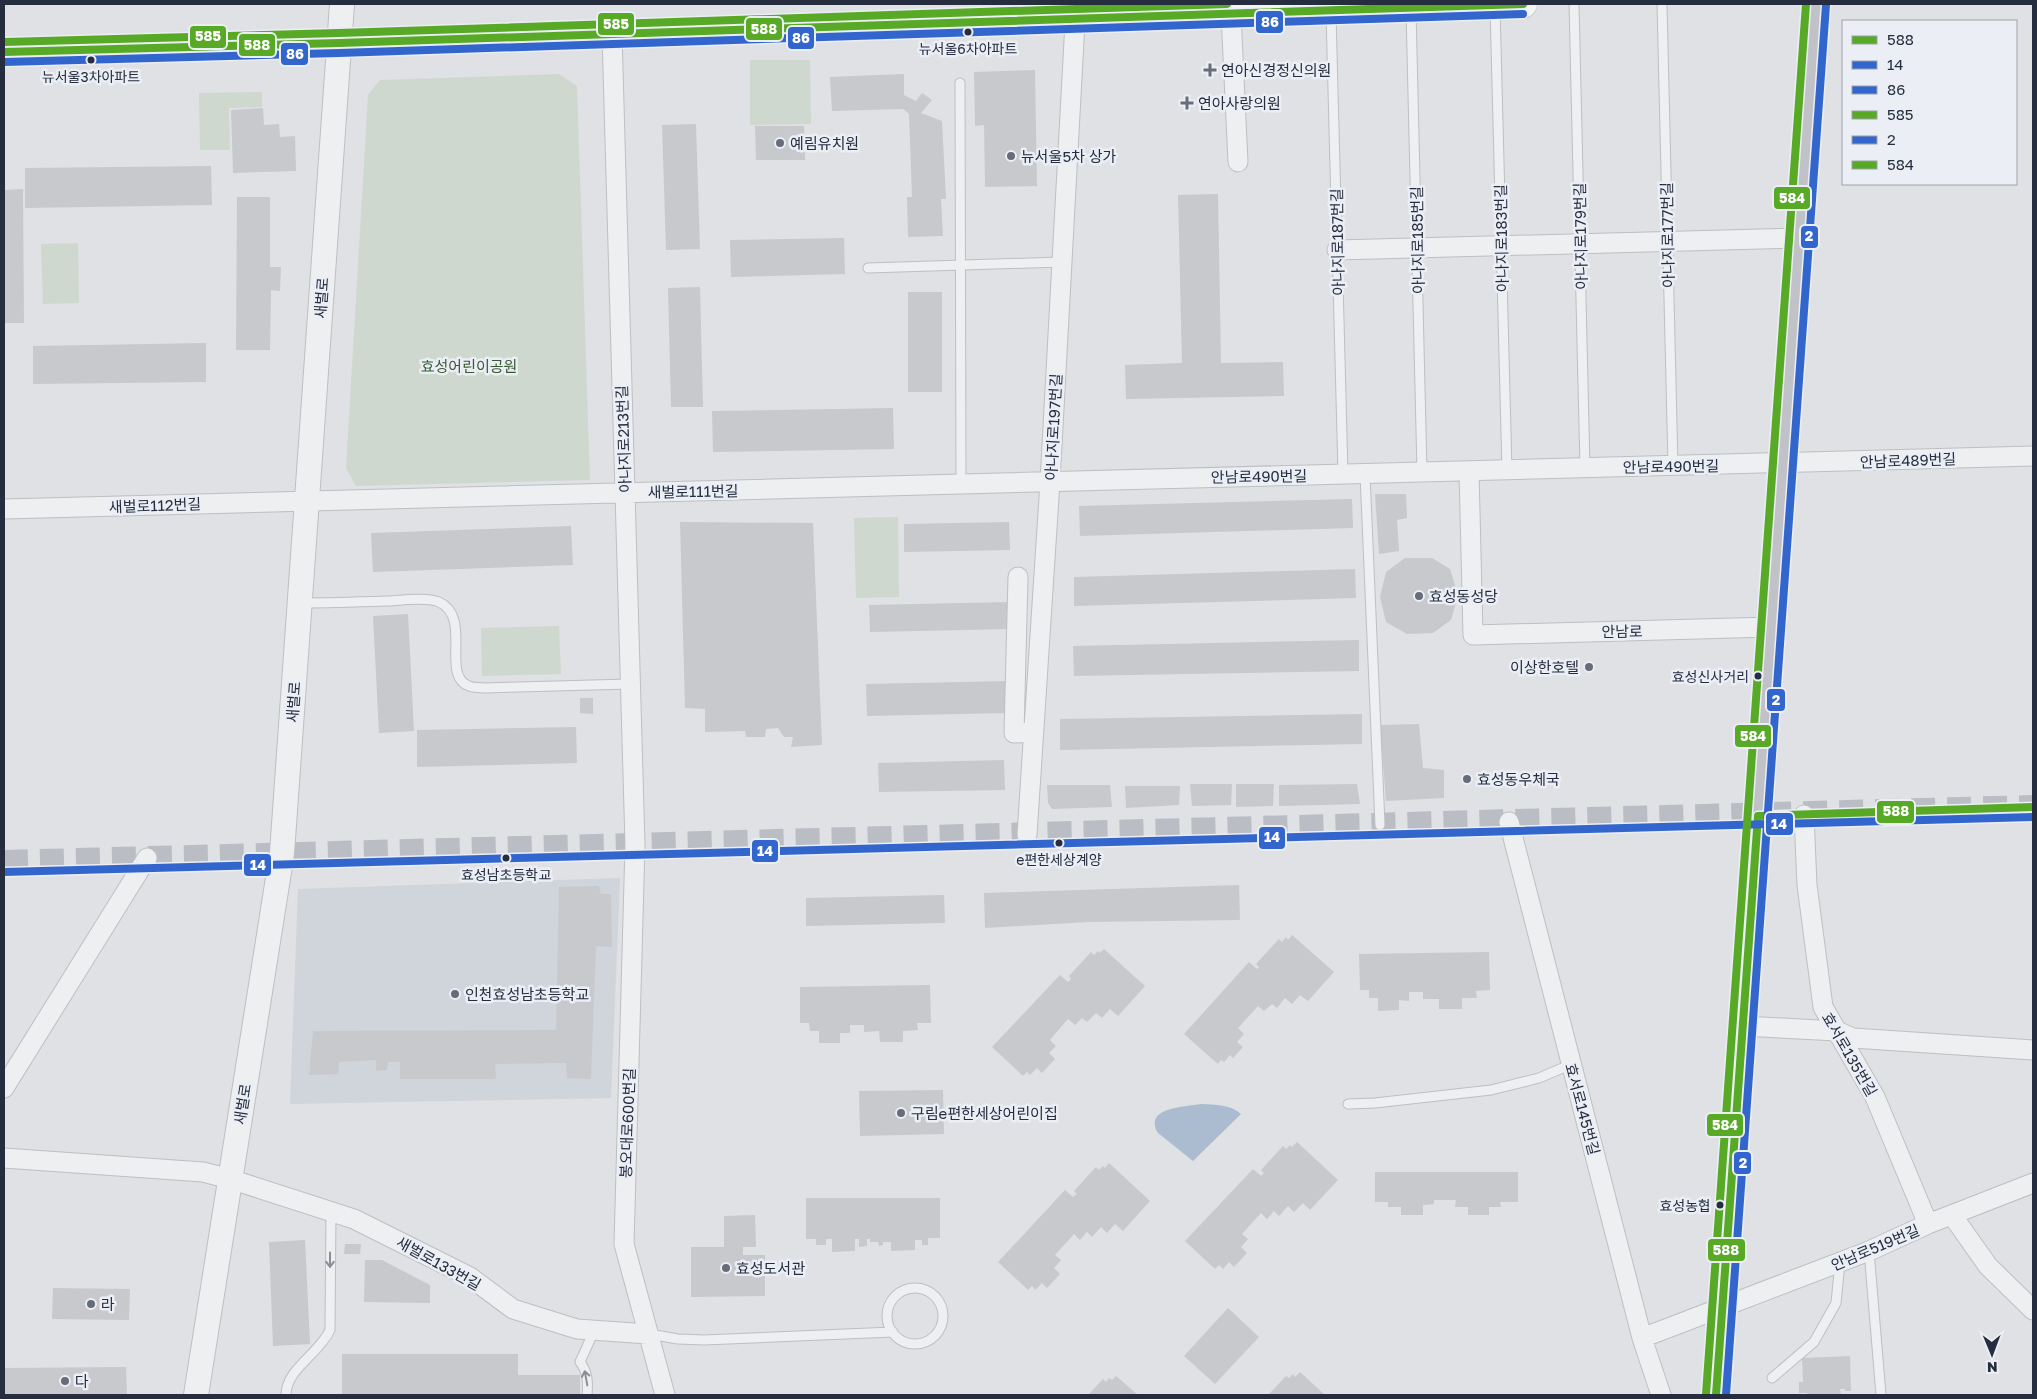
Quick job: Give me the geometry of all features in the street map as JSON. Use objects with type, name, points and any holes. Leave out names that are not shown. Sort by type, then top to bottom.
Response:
[{"type":"main road","points":[[4,52],[612,34],[1076,11],[1231,14],[1523,4]]},
{"type":"main road","points":[[1716,1395],[1816,4]]},
{"type":"street","name":"새벌로","points":[[196,1395],[282,853],[342,4]]},
{"type":"street","name":"아나지로197번길","points":[[1027,834],[1050,482],[1076,11]]},
{"type":"street","points":[[1231,14],[1238,162]]},
{"type":"street","name":"아나지로213번길","points":[[612,34],[634,845]]},
{"type":"street","points":[[1337,250],[1799,238]]},
{"type":"street","name":"안남로489번길","points":[[1783,464],[2033,456]]},
{"type":"street","name":"안남로490번길","points":[[1050,482],[1783,464]]},
{"type":"street","name":"안남로","points":[[1469,471],[1473,635],[1771,627]]},
{"type":"street","name":"새벌로111번길","points":[[307,500],[1050,482]]},
{"type":"street","name":"새벌로112번길","points":[[4,509],[307,500]]},
{"type":"street","points":[[1018,577],[1014,733],[1033,732]]},
{"type":"street","name":"효서로135번길","points":[[1804,814],[1806,885],[1823,1007],[1875,1097],[1928,1224]]},
{"type":"street","name":"효서로145번길","points":[[1509,822],[1642,1338],[1661,1395]]},
{"type":"street","name":"봉오대로600번길","points":[[634,845],[624,1244],[665,1395]]},
{"type":"street","points":[[4,1088],[148,858]]},
{"type":"street","points":[[1743,1026],[1837,1031],[1853,1038],[2033,1050]]},
{"type":"street","name":"새벌로133번길","points":[[4,1158],[203,1172],[230,1178],[354,1219],[470,1277],[513,1309],[577,1329],[648,1334]]},
{"type":"street","name":"안남로519번길","points":[[1642,1338],[1869,1251],[1952,1214],[2031,1187]]},
{"type":"street","points":[[1952,1214],[1988,1266],[2033,1310]]},
{"type":"lane","name":"아나지로179번길","points":[[1574,4],[1586,468]]},
{"type":"lane","name":"아나지로177번길","points":[[1662,4],[1673,466]]},
{"type":"lane","name":"아나지로183번길","points":[[1495,5],[1507,470]]},
{"type":"lane","name":"아나지로185번길","points":[[1411,8],[1422,472]]},
{"type":"lane","name":"아나지로187번길","points":[[1331,10],[1343,474]]},
{"type":"lane","points":[[960,83],[961,484]]},
{"type":"lane","points":[[868,268],[1062,262]]},
{"type":"lane","points":[[1365,474],[1380,826]]},
{"type":"lane","points":[[300,603],[415,600],[439,602],[452,612],[456,622],[457,670],[460,679],[468,686],[484,688],[630,684]]},
{"type":"lane","points":[[1348,1104],[1376,1103],[1491,1090],[1539,1078],[1572,1064]]},
{"type":"lane","points":[[286,1395],[288,1381],[325,1341],[330,1330],[331,1211]]},
{"type":"lane","points":[[1869,1251],[1881,1395]]},
{"type":"lane","points":[[1772,1378],[1814,1342],[1836,1303],[1840,1262]]},
{"type":"lane","points":[[648,1334],[704,1340],[893,1332],[899,1338],[916,1344],[932,1338],[938,1332],[944,1315],[938,1298],[921,1288],[902,1291],[890,1305],[888,1314],[889,1324],[893,1332]]},
{"type":"lane","points":[[587,1395],[588,1382],[584,1367],[580,1362],[594,1330]]},
{"type":"shaded area","name":"인천효성남초등학교","points":[[620,878],[611,1098],[290,1104],[298,889]]},
{"type":"green space","points":[[750,60],[810,60],[811,124],[750,125]]},
{"type":"green space","name":"효성어린이공원","points":[[559,74],[577,86],[590,480],[356,486],[346,468],[368,95],[380,80]]},
{"type":"green space","points":[[262,92],[262,107],[229,108],[230,150],[200,150],[199,93]]},
{"type":"green space","points":[[78,243],[79,303],[43,304],[41,244]]},
{"type":"green space","points":[[898,517],[899,597],[856,598],[854,518]]},
{"type":"green space","points":[[559,626],[561,674],[482,676],[481,628]]},
{"type":"water","points":[[1201,1104],[1232,1108],[1241,1114],[1193,1161],[1158,1133],[1155,1124],[1156,1118],[1161,1113],[1176,1108]]},
{"type":"building","name":"뉴서울5차 상가","points":[[1035,70],[1037,186],[985,187],[984,125],[975,126],[974,72]]},
{"type":"building","points":[[904,74],[904,95],[916,101],[922,93],[932,100],[921,113],[942,121],[946,199],[941,199],[943,236],[908,237],[907,197],[912,197],[909,114],[903,109],[832,111],[830,77]]},
{"type":"building","points":[[263,108],[264,125],[279,124],[280,137],[295,136],[296,171],[233,173],[231,110]]},
{"type":"building","points":[[696,124],[700,249],[666,250],[662,125]]},
{"type":"building","name":"예림유치원","points":[[755,126],[804,126],[805,160],[756,160]]},
{"type":"building","points":[[211,166],[212,205],[25,208],[25,168]]},
{"type":"building","points":[[23,189],[24,323],[4,323],[4,190]]},
{"type":"building","points":[[1218,194],[1221,363],[1283,362],[1284,396],[1126,399],[1125,365],[1182,363],[1178,195]]},
{"type":"building","points":[[237,197],[270,197],[270,267],[281,267],[280,291],[271,290],[270,350],[236,350]]},
{"type":"building","points":[[844,238],[845,274],[731,277],[730,240]]},
{"type":"building","points":[[700,287],[703,407],[671,407],[668,288]]},
{"type":"building","points":[[908,292],[942,292],[942,392],[908,392]]},
{"type":"building","points":[[206,343],[206,382],[33,384],[33,346]]},
{"type":"building","points":[[893,408],[894,449],[713,452],[712,411]]},
{"type":"building","points":[[1375,494],[1406,494],[1407,518],[1397,520],[1399,551],[1379,554]]},
{"type":"building","points":[[1352,499],[1353,528],[1080,536],[1079,506]]},
{"type":"building","points":[[680,522],[813,523],[822,745],[791,747],[793,737],[784,737],[778,728],[766,729],[765,737],[746,737],[745,731],[705,732],[705,709],[685,708]]},
{"type":"building","points":[[1009,522],[1010,550],[904,552],[904,524]]},
{"type":"building","points":[[571,526],[573,565],[373,572],[371,533]]},
{"type":"building","name":"효성동성당","points":[[1405,558],[1432,558],[1450,569],[1458,595],[1451,620],[1433,633],[1407,634],[1386,622],[1380,597],[1386,572]]},
{"type":"building","points":[[1355,569],[1356,598],[1074,606],[1074,577]]},
{"type":"building","points":[[1010,602],[1010,629],[870,632],[869,605]]},
{"type":"building","points":[[408,614],[414,731],[379,733],[373,616]]},
{"type":"building","points":[[1359,640],[1359,671],[1074,676],[1073,646]]},
{"type":"building","points":[[1009,681],[1010,713],[867,716],[866,684]]},
{"type":"building","points":[[580,698],[593,698],[593,714],[580,713]]},
{"type":"building","points":[[1362,714],[1362,744],[1060,750],[1060,719]]},
{"type":"building","points":[[1419,724],[1423,768],[1444,770],[1444,798],[1386,801],[1380,725]]},
{"type":"building","points":[[576,727],[577,763],[417,767],[417,730]]},
{"type":"building","points":[[1004,760],[1005,790],[879,792],[878,763]]},
{"type":"building","points":[[1190,784],[1232,784],[1231,805],[1192,806]]},
{"type":"building","points":[[1236,784],[1274,784],[1273,806],[1236,807]]},
{"type":"building","points":[[1357,784],[1360,804],[1279,806],[1279,785]]},
{"type":"building","points":[[1047,785],[1110,785],[1112,807],[1052,809],[1048,803]]},
{"type":"building","points":[[1125,786],[1180,786],[1179,805],[1126,808]]},
{"type":"building","points":[[1239,885],[1240,920],[1088,922],[985,928],[984,893]]},
{"type":"building","points":[[599,886],[601,894],[611,894],[612,947],[596,946],[591,1079],[567,1078],[566,1063],[495,1064],[496,1079],[400,1079],[400,1062],[388,1062],[387,1070],[376,1071],[376,1060],[339,1062],[338,1074],[309,1075],[313,1031],[556,1030],[559,887]]},
{"type":"building","points":[[944,895],[945,923],[806,926],[806,898]]},
{"type":"building","points":[[1292,935],[1334,972],[1308,1001],[1300,995],[1292,1004],[1285,998],[1277,1008],[1272,1004],[1264,1011],[1258,1006],[1238,1028],[1244,1034],[1237,1042],[1243,1047],[1233,1058],[1230,1055],[1224,1062],[1221,1060],[1218,1064],[1184,1034],[1249,962],[1257,969],[1259,967],[1256,964],[1279,939],[1282,942],[1286,937],[1288,940]]},
{"type":"building","points":[[1104,949],[1145,986],[1118,1016],[1110,1009],[1102,1018],[1096,1013],[1087,1022],[1082,1018],[1075,1025],[1068,1019],[1050,1040],[1056,1046],[1049,1053],[1055,1059],[1042,1073],[1037,1068],[1030,1075],[1027,1072],[1023,1076],[992,1047],[1060,975],[1068,982],[1071,979],[1069,976],[1091,952],[1094,955]]},
{"type":"building","points":[[1489,952],[1490,990],[1476,991],[1477,998],[1462,998],[1462,1009],[1439,1009],[1439,999],[1423,999],[1423,992],[1409,992],[1409,1001],[1399,1000],[1399,1010],[1378,1011],[1378,998],[1369,998],[1369,990],[1360,990],[1359,954]]},
{"type":"building","points":[[930,985],[931,1023],[917,1023],[918,1030],[903,1031],[903,1042],[880,1042],[879,1031],[864,1032],[864,1025],[850,1025],[850,1033],[840,1033],[840,1043],[819,1043],[819,1031],[810,1031],[809,1023],[800,1023],[800,987]]},
{"type":"building","name":"구림e편한세상어린이집","points":[[943,1090],[944,1134],[860,1136],[859,1091]]},
{"type":"building","points":[[1297,1142],[1338,1180],[1310,1210],[1303,1203],[1294,1212],[1288,1206],[1279,1216],[1274,1211],[1267,1219],[1261,1213],[1242,1234],[1248,1239],[1241,1247],[1247,1253],[1234,1267],[1229,1262],[1223,1269],[1219,1265],[1215,1269],[1185,1241],[1253,1169],[1261,1176],[1264,1173],[1261,1170],[1283,1146],[1286,1149],[1290,1145],[1292,1147]]},
{"type":"building","points":[[1109,1163],[1150,1201],[1123,1231],[1115,1224],[1107,1233],[1101,1227],[1092,1237],[1087,1232],[1080,1240],[1074,1234],[1055,1255],[1061,1260],[1054,1268],[1060,1274],[1047,1288],[1042,1283],[1035,1290],[1032,1286],[1028,1290],[998,1262],[1065,1190],[1073,1197],[1077,1194],[1074,1191],[1096,1167],[1099,1170],[1103,1166],[1105,1168]]},
{"type":"building","points":[[1375,1172],[1518,1172],[1518,1202],[1500,1202],[1501,1207],[1489,1207],[1489,1215],[1468,1215],[1468,1207],[1455,1207],[1456,1200],[1434,1200],[1434,1204],[1423,1205],[1423,1215],[1401,1215],[1401,1207],[1388,1207],[1388,1202],[1375,1202]]},
{"type":"building","points":[[806,1198],[940,1198],[940,1238],[928,1238],[928,1245],[922,1245],[922,1240],[915,1240],[915,1250],[891,1251],[891,1242],[883,1242],[883,1245],[879,1246],[878,1242],[870,1242],[870,1239],[867,1239],[867,1246],[859,1247],[859,1239],[855,1239],[855,1251],[832,1252],[832,1239],[826,1239],[826,1245],[816,1245],[816,1239],[806,1239]]},
{"type":"building","points":[[755,1215],[756,1247],[743,1247],[743,1255],[765,1255],[765,1296],[691,1297],[691,1247],[724,1247],[724,1216]]},
{"type":"building","points":[[305,1240],[310,1344],[273,1346],[269,1242]]},
{"type":"building","points":[[345,1244],[361,1244],[360,1254],[344,1254]]},
{"type":"building","points":[[365,1260],[382,1260],[430,1285],[430,1303],[364,1302]]},
{"type":"building","name":"라","points":[[53,1288],[130,1289],[129,1320],[52,1319]]},
{"type":"building","points":[[1228,1308],[1259,1337],[1215,1384],[1184,1356]]},
{"type":"building","points":[[342,1354],[518,1354],[518,1375],[580,1375],[580,1395],[342,1395]]},
{"type":"building","points":[[1850,1356],[1851,1391],[1840,1389],[1841,1395],[1808,1395],[1807,1393],[1799,1393],[1799,1382],[1803,1382],[1802,1358]]},
{"type":"building","name":"다","points":[[126,1367],[127,1394],[4,1395],[4,1368]]},
{"type":"building","points":[[1300,1372],[1325,1395],[1268,1395],[1286,1376],[1289,1378],[1293,1374],[1295,1377]]},
{"type":"building","points":[[1116,1376],[1138,1395],[1088,1395],[1103,1379],[1106,1382],[1109,1378],[1112,1380]]},
{"type":"tunnel","points":[[4,862],[2033,807]]},
{"type":"transit line","name":"585","points":[[4,42],[1227,4]]},
{"type":"transit line","name":"588","points":[[4,52],[339,43],[1523,4]]},
{"type":"transit line","name":"584","points":[[1706,1394],[1806,4]]},
{"type":"transit line","name":"2","points":[[1726,1395],[1826,5]]},
{"type":"transit line","name":"86","points":[[4,62],[339,53],[1523,14]]},
{"type":"transit line","name":"588","points":[[1758,816],[2033,807]]},
{"type":"transit line","name":"588","points":[[1716,1395],[1758,816]]},
{"type":"transit line","name":"14","points":[[4,872],[2033,817]]},
{"type":"place","name":"뉴서울6차아파트","points":[[968,32]]},
{"type":"place","name":"뉴서울3차아파트","points":[[91,60]]},
{"type":"place","name":"연아신경정신의원","points":[[1210,70]]},
{"type":"place","name":"연아사랑의원","points":[[1187,103]]},
{"type":"place","name":"예림유치원","points":[[780,143]]},
{"type":"place","name":"뉴서울5차 상가","points":[[1011,156]]},
{"type":"place","name":"효성동성당","points":[[1419,596]]},
{"type":"place","name":"이상한호텔","points":[[1589,667]]},
{"type":"place","name":"효성신사거리","points":[[1758,676]]},
{"type":"place","name":"효성동우체국","points":[[1467,779]]},
{"type":"place","name":"e편한세상계양","points":[[1059,843]]},
{"type":"place","name":"효성남초등학교","points":[[506,858]]},
{"type":"place","name":"인천효성남초등학교","points":[[455,994]]},
{"type":"place","name":"구림e편한세상어린이집","points":[[901,1113]]},
{"type":"place","name":"효성농협","points":[[1720,1205]]},
{"type":"place","name":"효성도서관","points":[[726,1268]]},
{"type":"place","name":"라","points":[[91,1304]]},
{"type":"place","name":"다","points":[[65,1381]]}]
